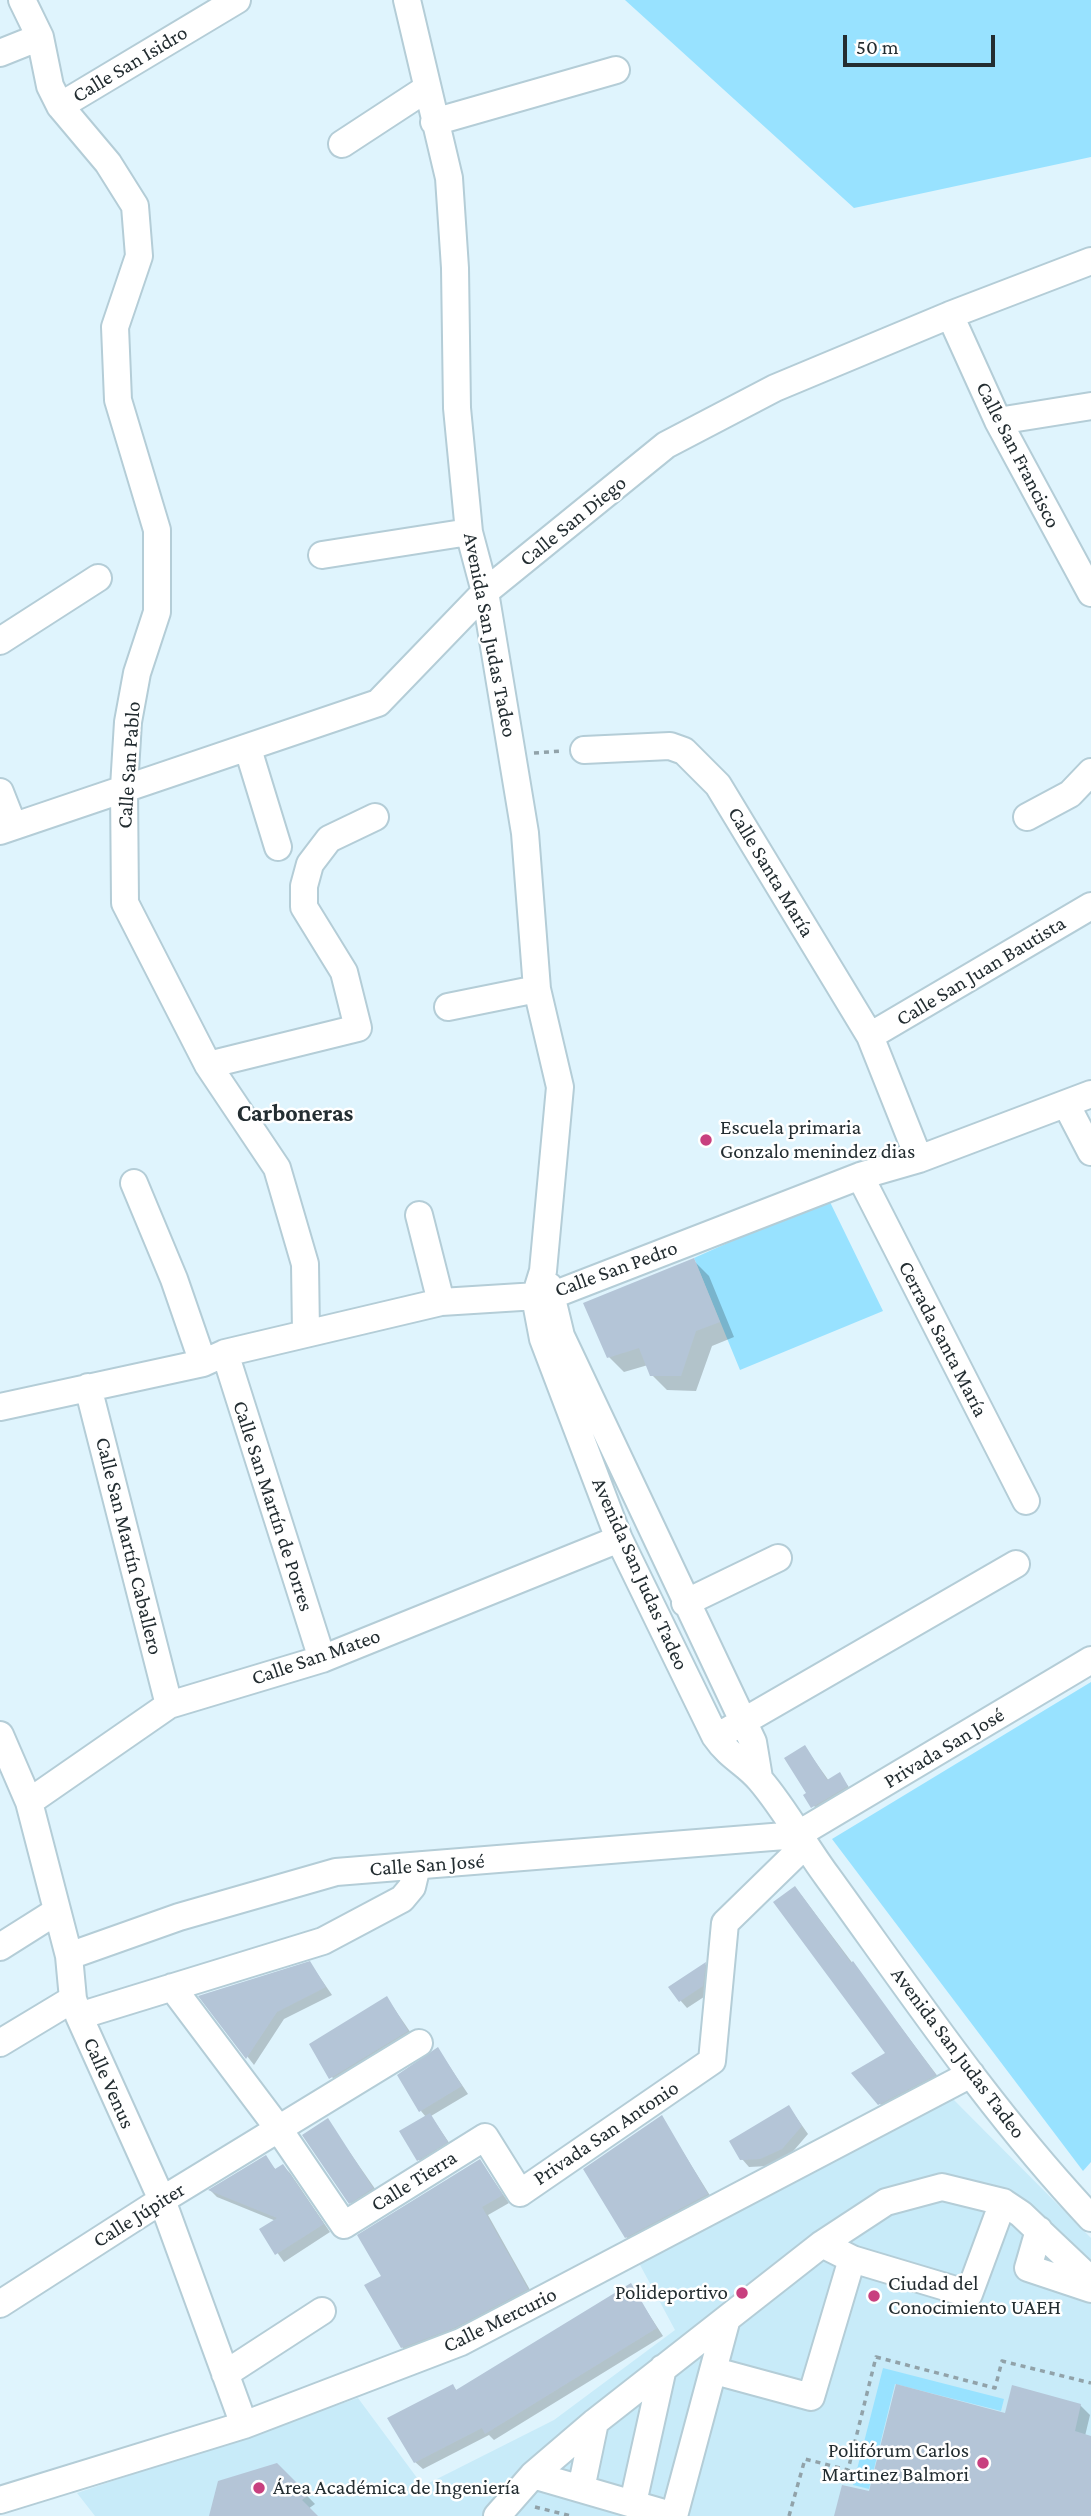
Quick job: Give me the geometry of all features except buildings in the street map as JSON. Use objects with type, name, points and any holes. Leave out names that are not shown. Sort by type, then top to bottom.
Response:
[{"type":"street","name":"Calle San Pablo","points":[[22,0],[40,37],[50,86],[60,106],[108,163],[135,206],[139,256],[115,327],[118,400],[157,530],[157,612],[137,673],[128,722],[124,788],[125,903],[208,1065],[277,1168],[305,1264],[306,1333]]},
{"type":"street","name":"Calle San Isidro","points":[[60,106],[237,0]]},
{"type":"street","name":"Avenida San Judas Tadeo","points":[[407,0],[449,178],[455,268],[457,408],[469,532],[485,592],[525,833],[537,989],[560,1087],[544,1287],[543,1339],[619,1539],[715,1736],[727,1754],[759,1779],[971,2074],[1022,2139],[1090,2215]]},
{"type":"street","points":[[0,53],[40,37]]},
{"type":"street","points":[[434,122],[616,70]]},
{"type":"street","points":[[342,145],[426,89]]},
{"type":"street","name":"Calle San Diego","points":[[7,828],[378,703],[485,592],[666,445],[775,388],[950,315],[1091,261]]},
{"type":"street","name":"Calle San Francisco","points":[[950,315],[998,421],[1091,593]]},
{"type":"street","points":[[998,421],[1091,406]]},
{"type":"street","points":[[322,555],[469,532]]},
{"type":"street","points":[[0,641],[98,578]]},
{"type":"street","name":"Calle Santa María","points":[[584,750],[670,746],[684,751],[718,785],[870,1036],[919,1159]]},
{"type":"street","points":[[248,748],[278,847]]},
{"type":"street","points":[[1027,817],[1070,794],[1091,772]]},
{"type":"street","points":[[0,792],[7,828]]},
{"type":"street","points":[[208,1065],[358,1028],[344,972],[304,907],[304,886],[310,864],[329,839],[375,817]]},
{"type":"street","name":"Calle San Juan Bautista","points":[[870,1036],[1091,906]]},
{"type":"street","points":[[447,1007],[537,989]]},
{"type":"street","name":"Calle San Pedro","points":[[0,1407],[441,1302],[544,1287],[859,1177],[919,1159],[1091,1094]]},
{"type":"street","points":[[1066,1104],[1091,1152]]},
{"type":"street","name":"Cerrada Santa María","points":[[859,1177],[1026,1501]]},
{"type":"street","name":"Calle San Martín de Porres","points":[[134,1183],[165,1256],[214,1358],[322,1659]]},
{"type":"street","points":[[419,1215],[441,1302]]},
{"type":"street","name":"Avenida San Judas Tadeo","points":[[544,1287],[561,1336],[741,1724],[753,1742],[759,1779]]},
{"type":"street","name":"Calle San Martín Caballero","points":[[88,1387],[169,1704]]},
{"type":"street","name":"Calle San Mateo","points":[[29,1802],[169,1704],[322,1659],[619,1539]]},
{"type":"street","points":[[685,1603],[778,1558]]},
{"type":"street","points":[[715,1736],[741,1724],[1016,1564]]},
{"type":"street","name":"Privada San José","points":[[801,1840],[1091,1660]]},
{"type":"street","name":"Calle Venus","points":[[0,1735],[6,1773],[29,1802],[69,1956],[76,2007],[162,2200],[244,2425]]},
{"type":"street","name":"Calle San José","points":[[69,1956],[179,1917],[336,1872],[801,1840]]},
{"type":"street","name":"Privada San Antonio","points":[[485,2137],[520,2193],[712,2061],[724,1923],[801,1840]]},
{"type":"street","points":[[0,2043],[76,2007],[172,1987],[323,1941],[402,1899],[412,1887],[417,1866]]},
{"type":"street","points":[[0,1947],[57,1912]]},
{"type":"street","points":[[172,1987],[278,2128]]},
{"type":"street","name":"Calle Júpiter","points":[[0,2304],[162,2200],[419,2043]]},
{"type":"street","name":"Calle Mercurio","points":[[0,2500],[244,2425],[461,2342],[971,2074]]},
{"type":"street","name":"Calle Tierra","points":[[278,2128],[344,2225],[485,2137]]},
{"type":"street","points":[[497,2516],[533,2475],[595,2422],[726,2322],[822,2244],[886,2202],[942,2187],[1003,2202],[1039,2230],[1091,2280]]},
{"type":"street","points":[[822,2244],[852,2259],[969,2294],[1003,2202]]},
{"type":"street","points":[[1039,2230],[1028,2268],[1091,2289]]},
{"type":"street","points":[[715,2371],[811,2397],[852,2259]]},
{"type":"street","points":[[225,2374],[322,2311]]},
{"type":"street","points":[[533,2475],[674,2516],[726,2322]]},
{"type":"street","points":[[633,2503],[663,2368]]},
{"type":"street","points":[[581,2488],[595,2422]]},
{"type":"path","points":[[512,754],[584,750]]},
{"type":"path","points":[[789,2516],[804,2459],[848,2470],[876,2357],[995,2388],[1002,2361],[1091,2384]]},
{"type":"path","points":[[530,2505],[570,2516]]},
{"type":"shaded area","points":[[625,0],[1091,0],[1091,157],[854,208]]},
{"type":"shaded area","points":[[828,1198],[883,1311],[740,1370],[694,1258]]},
{"type":"shaded area","points":[[1091,1682],[1091,2162],[1083,2171],[832,1839]]},
{"type":"shaded area","name":"Ciudad del Conocimiento UAEH","points":[[953,2099],[1091,2238],[1091,2516],[95,2516],[77,2493],[358,2398],[423,2486],[554,2420],[675,2330],[639,2263]]},
{"type":"shaded area","points":[[883,2368],[1004,2399],[1001,2411],[895,2384],[869,2489],[853,2485]]},
{"type":"place","name":"Escuela primaria Gonzalo menindez dias","points":[[706,1140]]},
{"type":"place","name":"Polideportivo","points":[[742,2293]]},
{"type":"place","name":"Ciudad del Conocimiento UAEH","points":[[874,2296]]},
{"type":"place","name":"Polifórum Carlos Martinez Balmori","points":[[983,2463]]},
{"type":"place","name":"Área Académica de Ingeniería","points":[[259,2488]]},
{"type":"district","name":"Carboneras","points":[[295,1114]]}]
